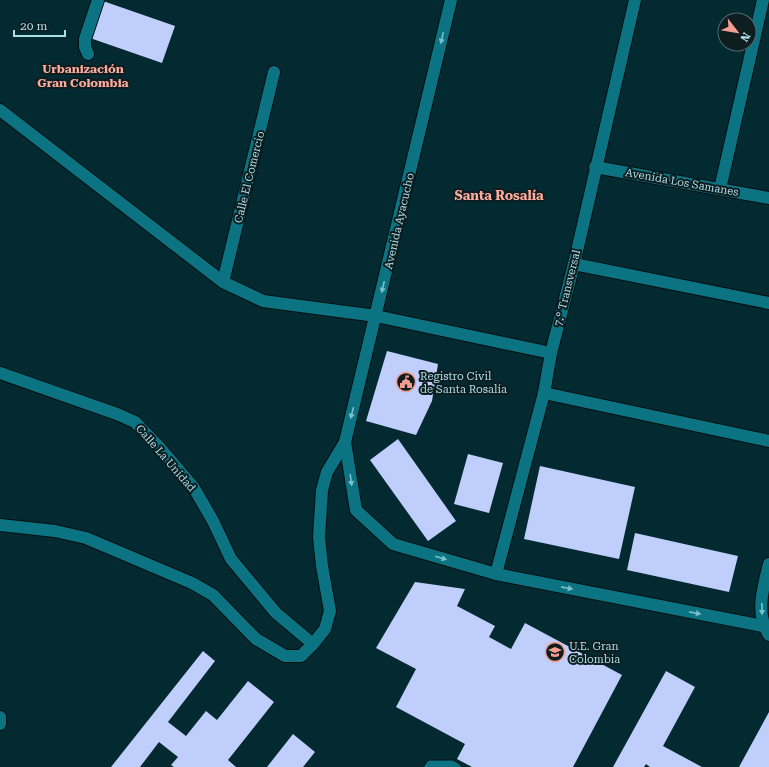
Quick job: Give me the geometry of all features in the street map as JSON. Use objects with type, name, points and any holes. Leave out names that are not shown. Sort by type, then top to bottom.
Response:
[{"type":"street","points":[[88,54],[85,47],[86,39],[98,0]]},
{"type":"street","name":"Avenida Ayacucho","points":[[345,442],[451,0]]},
{"type":"street","name":"7.° Transversal","points":[[496,574],[544,393],[551,353],[574,264],[595,166],[635,0]]},
{"type":"street","points":[[720,188],[763,0]]},
{"type":"street","name":"Calle El Comercio","points":[[223,282],[274,72]]},
{"type":"street","points":[[0,110],[223,282],[263,301],[376,316],[551,353]]},
{"type":"street","name":"Avenida Los Samanes","points":[[595,166],[769,198]]},
{"type":"street","points":[[574,264],[769,303]]},
{"type":"street","name":"Calle La Unidad","points":[[0,373],[117,414],[135,422],[160,448],[194,488],[213,521],[231,559],[276,613],[313,644]]},
{"type":"street","points":[[544,393],[769,442]]},
{"type":"street","points":[[345,442],[356,510],[393,544],[496,574],[766,630],[762,594],[769,564]]},
{"type":"street","points":[[0,525],[55,532],[86,538],[192,583],[214,595],[256,639],[285,656],[301,656],[325,629],[330,611],[322,566],[319,537],[322,490],[327,472],[345,442]]},
{"type":"street","points":[[0,717],[0,724]]},
{"type":"lane","points":[[428,767],[430,764],[452,764],[457,767]]},
{"type":"building","points":[[103,1],[175,26],[162,63],[90,38]]},
{"type":"building","name":"Registro Civil de Santa Rosalía","points":[[387,351],[438,364],[432,401],[416,435],[366,421]]},
{"type":"building","points":[[398,439],[456,521],[428,541],[370,460]]},
{"type":"building","points":[[468,454],[503,463],[489,513],[454,504]]},
{"type":"building","points":[[540,466],[635,487],[619,559],[524,539]]},
{"type":"building","points":[[635,533],[738,556],[729,592],[627,570]]},
{"type":"building","points":[[415,582],[465,589],[457,606],[495,626],[489,637],[511,649],[525,623],[622,675],[573,767],[472,767],[457,759],[465,744],[396,707],[416,669],[376,648]]},
{"type":"building","points":[[203,651],[215,661],[168,722],[186,736],[206,711],[217,720],[248,681],[274,702],[228,760],[236,767],[174,767],[171,765],[178,757],[159,742],[140,767],[111,767]]},
{"type":"building","points":[[666,671],[695,687],[663,746],[702,767],[650,767],[646,764],[644,767],[613,767]]},
{"type":"building","points":[[769,712],[769,767],[739,767]]},
{"type":"building","points":[[293,734],[315,752],[303,767],[267,767]]},
{"type":"place","name":"Registro Civil de Santa Rosalía","points":[[406,382]]},
{"type":"place","name":"U.E. Gran Colombia","points":[[555,652]]},
{"type":"district","name":"Urbanización Gran Colombia","points":[[83,76]]},
{"type":"district","name":"Santa Rosalía","points":[[499,195]]}]
